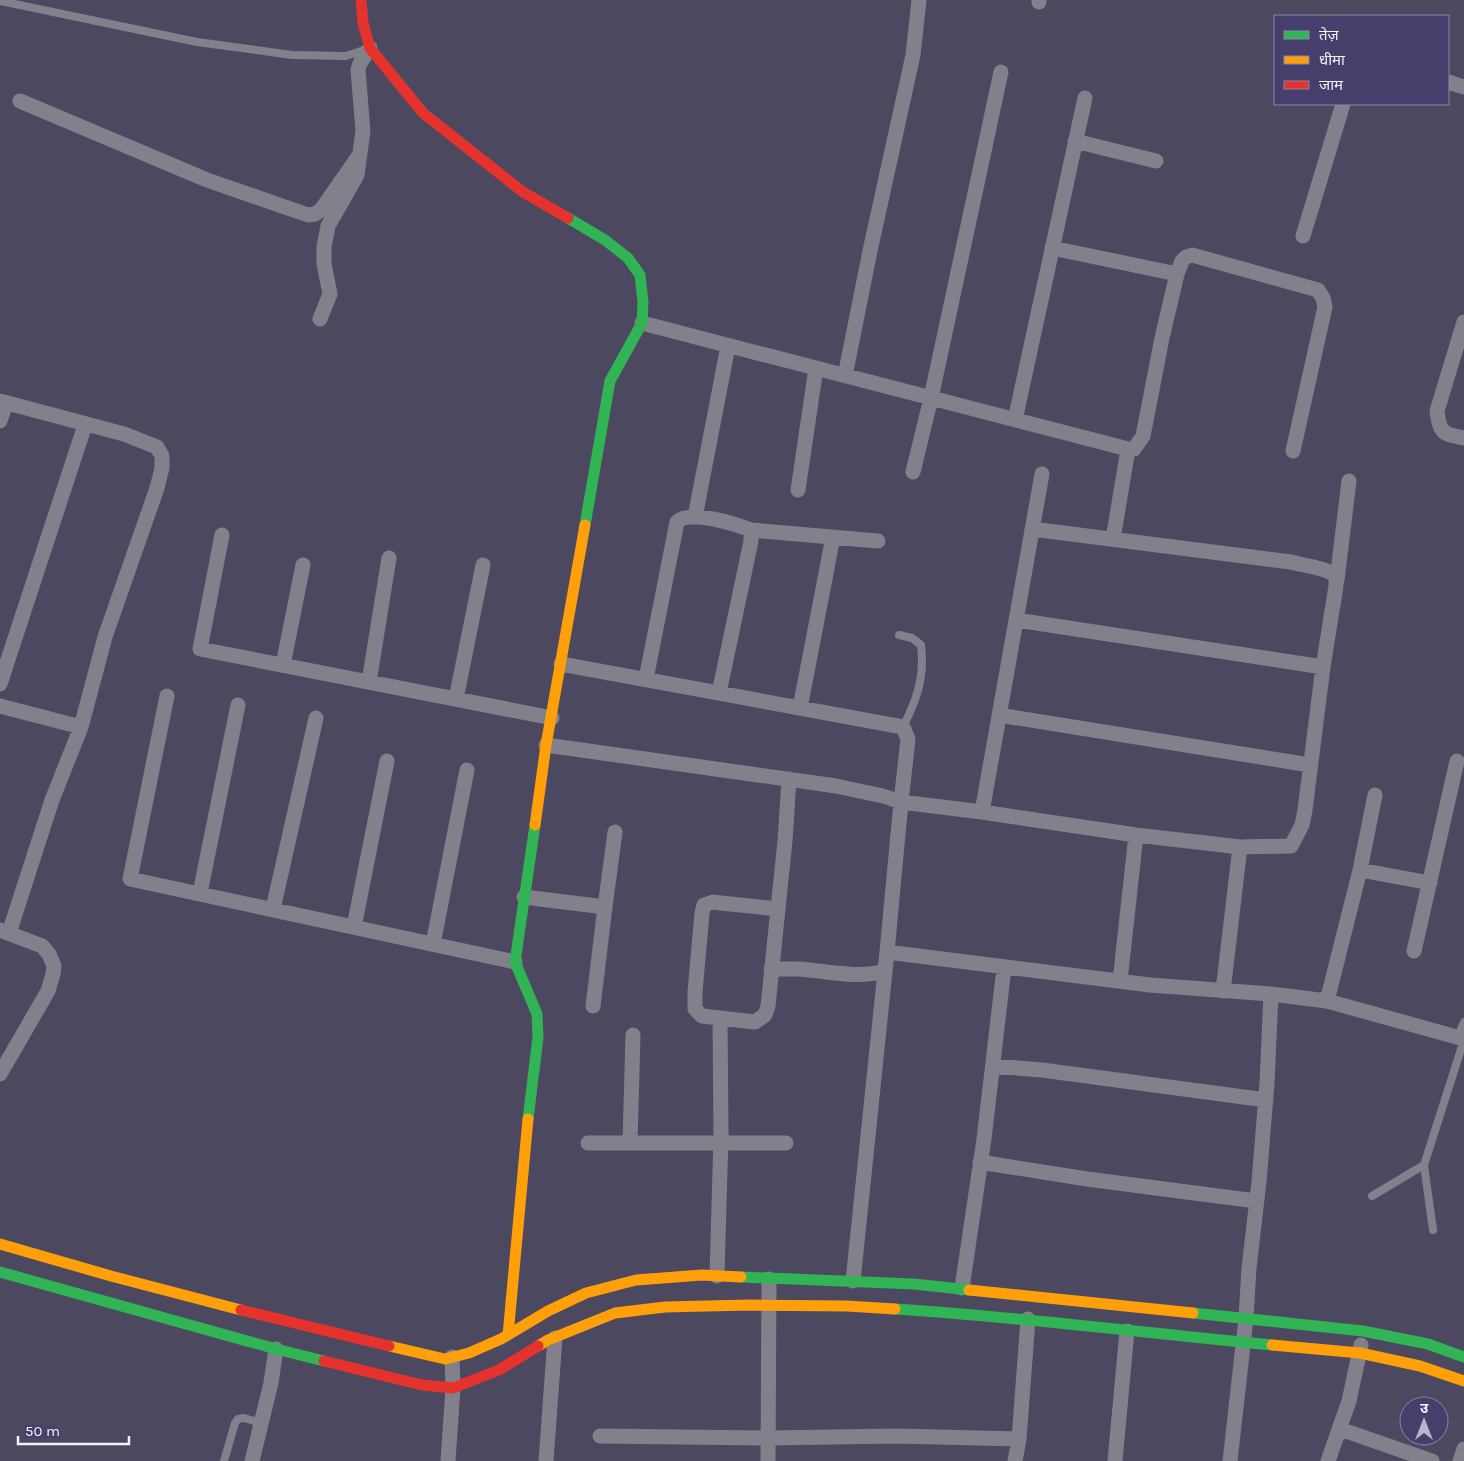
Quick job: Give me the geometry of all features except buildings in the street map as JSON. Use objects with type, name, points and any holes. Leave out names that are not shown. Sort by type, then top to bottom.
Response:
[{"type":"street","points":[[361,0],[363,23],[370,48],[423,113],[523,192],[605,240],[628,258],[640,275],[643,302],[642,323],[610,381],[546,745],[524,897],[516,962],[537,1014],[538,1036],[525,1143],[508,1335]]},
{"type":"street","points":[[845,376],[870,251],[913,56],[919,0]]},
{"type":"street","points":[[320,318],[330,294],[324,264],[324,247],[328,226],[357,175],[364,131],[358,70],[360,63],[370,48]]},
{"type":"street","points":[[914,472],[1001,72]]},
{"type":"street","points":[[1449,82],[1464,86]]},
{"type":"street","points":[[1015,420],[1085,98]]},
{"type":"street","points":[[20,101],[207,180],[308,215],[315,214],[321,210],[360,154]]},
{"type":"street","points":[[1303,236],[1342,105]]},
{"type":"street","points":[[1075,141],[1156,161]]},
{"type":"street","points":[[1052,248],[1177,274]]},
{"type":"street","points":[[642,323],[1134,449],[1143,436],[1162,338],[1177,274],[1182,261],[1192,255],[1318,290],[1323,298],[1325,307],[1293,451]]},
{"type":"street","points":[[1464,322],[1437,411],[1439,426],[1447,435],[1464,438]]},
{"type":"street","points":[[694,517],[728,346]]},
{"type":"street","points":[[798,490],[816,368]]},
{"type":"street","points":[[0,422],[3,402],[124,434],[157,447],[162,456],[162,468],[157,488],[105,638],[81,727],[4,931],[42,946],[49,954],[54,966],[48,991],[0,1074]]},
{"type":"street","points":[[0,684],[85,425]]},
{"type":"street","points":[[1114,539],[1128,449]]},
{"type":"street","points":[[982,812],[1042,474]]},
{"type":"street","points":[[546,745],[836,786],[883,796],[901,802],[1136,835],[1240,848],[1291,846],[1302,825],[1323,667],[1337,580],[1349,481]]},
{"type":"street","points":[[646,679],[677,522],[686,517],[694,517],[731,522],[751,530],[878,541]]},
{"type":"street","points":[[1032,528],[1153,546],[1292,562],[1328,571],[1337,580]]},
{"type":"street","points":[[719,693],[751,541],[751,530]]},
{"type":"street","points":[[222,535],[200,648],[552,718]]},
{"type":"street","points":[[800,708],[833,537]]},
{"type":"street","points":[[369,682],[389,558]]},
{"type":"street","points":[[283,665],[303,565]]},
{"type":"street","points":[[456,700],[483,565]]},
{"type":"street","points":[[1016,620],[1323,667]]},
{"type":"street","points":[[561,664],[903,727],[908,739],[853,1281]]},
{"type":"street","points":[[167,696],[130,879],[516,962]]},
{"type":"street","points":[[200,894],[238,705]]},
{"type":"street","points":[[0,706],[81,727]]},
{"type":"street","points":[[999,715],[1310,765]]},
{"type":"street","points":[[273,909],[316,718]]},
{"type":"street","points":[[354,927],[388,761]]},
{"type":"street","points":[[1414,951],[1457,761]]},
{"type":"street","points":[[433,944],[467,770]]},
{"type":"street","points":[[778,909],[713,902],[704,905],[694,992],[694,1009],[702,1016],[755,1022],[765,1015],[768,1006],[786,841],[789,779]]},
{"type":"street","points":[[1327,1001],[1360,870],[1375,795]]},
{"type":"street","points":[[593,1006],[616,832]]},
{"type":"street","points":[[1120,981],[1136,835]]},
{"type":"street","points":[[1222,991],[1240,848]]},
{"type":"street","points":[[1360,870],[1430,883]]},
{"type":"street","points":[[524,897],[605,907]]},
{"type":"street","points":[[887,952],[1120,981],[1271,994],[1327,1001],[1462,1038]]},
{"type":"street","points":[[962,1288],[1004,968]]},
{"type":"street","points":[[771,969],[799,969],[838,974],[872,975],[885,971]]},
{"type":"street","points":[[1230,1461],[1246,1319],[1249,1268],[1266,1100],[1271,994]]},
{"type":"street","points":[[717,1276],[720,1018]]},
{"type":"street","points":[[630,1142],[633,1035]]},
{"type":"street","points":[[992,1066],[1042,1070],[1266,1100]]},
{"type":"street","points":[[588,1143],[786,1143]]},
{"type":"street","points":[[980,1162],[1088,1179],[1256,1201]]},
{"type":"street","points":[[0,1244],[71,1265],[287,1322],[445,1359],[469,1353],[508,1335],[586,1293],[636,1280],[702,1275],[853,1281],[962,1288],[1363,1331],[1428,1344],[1464,1357]]},
{"type":"street","points":[[0,1272],[276,1349],[422,1385],[453,1388],[499,1370],[555,1338],[615,1314],[665,1307],[769,1305],[847,1306],[985,1315],[1127,1331],[1360,1353],[1420,1366],[1464,1381]]},
{"type":"street","points":[[768,1461],[769,1278]]},
{"type":"street","points":[[1015,1461],[1019,1439],[1028,1319]]},
{"type":"street","points":[[1114,1461],[1127,1331]]},
{"type":"street","points":[[1328,1461],[1348,1401],[1360,1353],[1363,1331]]},
{"type":"street","points":[[546,1461],[555,1338]]},
{"type":"street","points":[[252,1461],[271,1383],[276,1349]]},
{"type":"street","points":[[448,1461],[453,1388],[452,1358]]},
{"type":"street","points":[[1340,1428],[1432,1461]]},
{"type":"street","points":[[600,1436],[768,1438],[898,1436],[1019,1439]]},
{"type":"street","points":[[1460,1461],[1464,1449]]},
{"type":"lane","points":[[0,1],[197,42],[292,55],[346,56],[370,48]]},
{"type":"lane","points":[[899,635],[912,638],[921,645],[922,656],[919,692],[903,727]]},
{"type":"lane","points":[[1433,1230],[1424,1165],[1462,1038],[1464,1022]]},
{"type":"lane","points":[[1372,1196],[1424,1165]]},
{"type":"lane","points":[[224,1461],[238,1419],[244,1418],[261,1423]]},
{"type":"traffic: fast","points":[[568,218],[605,240],[628,258],[640,275],[643,302],[642,323],[610,381],[585,525]]},
{"type":"traffic: fast","points":[[528,1119],[538,1037],[537,1014],[515,962],[535,825]]},
{"type":"traffic: fast","points":[[0,1272],[324,1361]]},
{"type":"traffic: fast","points":[[741,1277],[914,1284],[969,1290]]},
{"type":"traffic: fast","points":[[895,1309],[1272,1345]]},
{"type":"traffic: fast","points":[[1193,1313],[1363,1331],[1428,1344],[1464,1357]]},
{"type":"traffic: slow","points":[[535,825],[546,745],[585,525]]},
{"type":"traffic: slow","points":[[508,1335],[528,1119]]},
{"type":"traffic: slow","points":[[0,1244],[111,1276],[241,1310]]},
{"type":"traffic: slow","points":[[389,1346],[445,1359],[469,1353],[501,1339],[548,1311],[586,1293],[636,1280],[702,1275],[741,1277]]},
{"type":"traffic: slow","points":[[969,1290],[1193,1313]]},
{"type":"traffic: slow","points":[[538,1346],[548,1340],[615,1313],[665,1307],[749,1305],[847,1306],[895,1309]]},
{"type":"traffic: slow","points":[[1272,1345],[1360,1353],[1420,1366],[1464,1381]]},
{"type":"traffic: jam","points":[[361,0],[363,23],[370,48],[423,113],[523,192],[568,218]]},
{"type":"traffic: jam","points":[[241,1310],[389,1346]]},
{"type":"traffic: jam","points":[[324,1361],[422,1385],[453,1388],[499,1370],[538,1346]]}]
